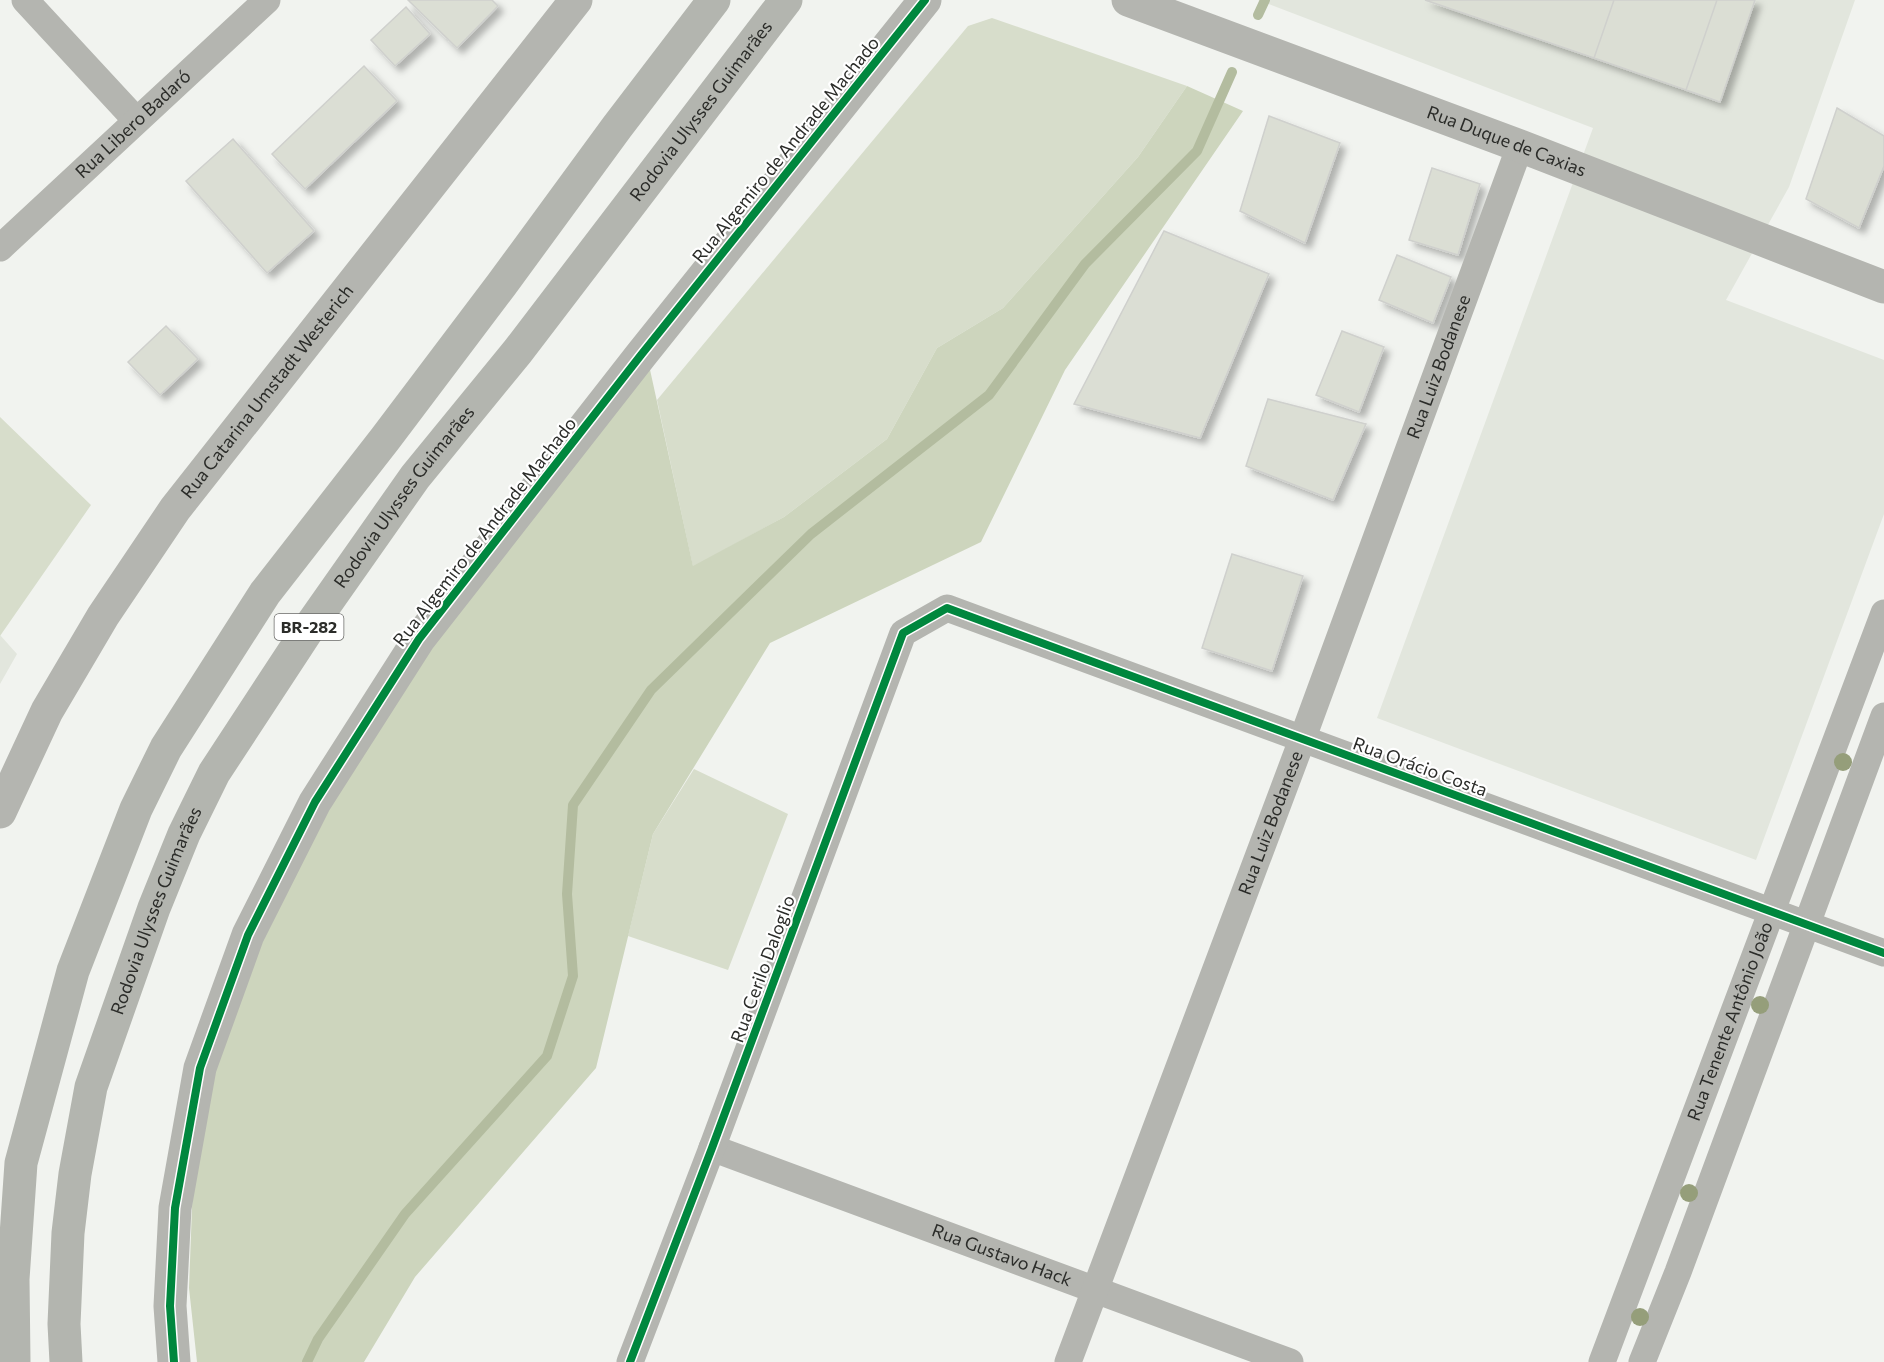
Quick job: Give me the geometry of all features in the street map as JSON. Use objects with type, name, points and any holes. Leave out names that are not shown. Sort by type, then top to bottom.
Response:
[{"type":"highway","name":"BR-282","points":[[14,1362],[13,1279],[21,1163],[73,971],[136,809],[166,748],[265,593],[454,348],[714,0]]},
{"type":"highway","name":"Rodovia Ulysses Guimarães","points":[[66,1362],[64,1324],[68,1233],[75,1174],[91,1087],[154,908],[184,834],[214,773],[310,625],[415,477],[518,351],[786,0]]},
{"type":"street","points":[[25,0],[136,120]]},
{"type":"street","name":"Rua Libero Badaró","points":[[0,248],[267,0]]},
{"type":"street","name":"Rua Catarina Umstadt Westerich","points":[[0,812],[47,711],[103,616],[175,509],[576,0]]},
{"type":"street","name":"Rua Algemiro de Andrade Machado","points":[[174,1362],[170,1306],[176,1208],[200,1068],[248,935],[315,801],[419,639],[641,355],[925,0]]},
{"type":"street","name":"Rua Duque de Caxias","points":[[1128,0],[1520,146],[1884,287]]},
{"type":"street","name":"Rua Luiz Bodanese","points":[[1068,1362],[1302,740],[1520,146]]},
{"type":"street","name":"Rua Orácio Costa","points":[[946,608],[1884,953]]},
{"type":"street","name":"Rua Cerilo Daloglio","points":[[630,1362],[903,633],[946,608]]},
{"type":"street","name":"Rua Tenente Antônio João","points":[[1602,1362],[1884,613]]},
{"type":"street","points":[[1848,710],[1883,718]]},
{"type":"street","name":"Rua Tenente Antônio João","points":[[1642,1362],[1678,1272],[1883,718]]},
{"type":"street","points":[[1697,1110],[1734,1122]]},
{"type":"street","name":"Rua Gustavo Hack","points":[[712,1148],[1290,1362]]},
{"type":"street","points":[[1642,1259],[1678,1272]]},
{"type":"shaded area","points":[[1258,0],[1855,0],[1789,187],[1726,300],[1884,360],[1884,514],[1756,860],[1377,718],[1593,128]]},
{"type":"shaded area","points":[[0,635],[17,654],[0,684]]},
{"type":"green space","points":[[992,18],[1187,86],[1138,157],[1003,308],[937,348],[887,439],[784,517],[693,567],[657,400],[968,26]]},
{"type":"green space","points":[[1187,86],[1243,111],[1065,370],[981,542],[770,643],[653,834],[596,1068],[415,1277],[364,1362],[197,1362],[189,1288],[193,1181],[207,1069],[318,802],[647,356],[693,566],[784,517],[887,439],[937,348],[1003,308],[1138,157]]},
{"type":"green space","points":[[0,417],[91,505],[0,636]]},
{"type":"green space","points":[[694,769],[788,814],[728,970],[628,936],[653,834]]},
{"type":"building","points":[[408,0],[492,0],[498,6],[457,48]]},
{"type":"building","points":[[1425,0],[1614,0],[1594,58]]},
{"type":"building","points":[[1614,0],[1717,0],[1686,90],[1594,58]]},
{"type":"building","points":[[1717,0],[1755,0],[1720,102],[1686,90]]},
{"type":"building","points":[[406,7],[430,34],[395,66],[371,40]]},
{"type":"building","points":[[364,66],[397,101],[305,189],[272,154]]},
{"type":"building","points":[[1837,108],[1884,136],[1884,166],[1859,228],[1806,199]]},
{"type":"building","points":[[1269,116],[1340,143],[1305,243],[1240,211]]},
{"type":"building","points":[[233,139],[314,231],[267,273],[186,181]]},
{"type":"building","points":[[1432,168],[1480,184],[1458,255],[1409,240]]},
{"type":"building","points":[[1164,231],[1269,274],[1200,438],[1074,404]]},
{"type":"building","points":[[1397,255],[1451,277],[1433,323],[1379,300]]},
{"type":"building","points":[[166,326],[198,359],[160,395],[128,362]]},
{"type":"building","points":[[1342,331],[1384,347],[1359,412],[1316,395]]},
{"type":"building","points":[[1268,399],[1366,424],[1333,500],[1246,466]]},
{"type":"building","points":[[1232,554],[1303,576],[1272,671],[1202,648]]},
{"type":"waterway","points":[[1258,15],[1265,0]]},
{"type":"waterway","points":[[307,1362],[318,1339],[405,1214],[547,1056],[573,976],[567,894],[573,805],[651,690],[811,534],[989,395],[1085,264],[1197,151],[1232,72]]},
{"type":"cycle path","points":[[174,1362],[170,1306],[175,1208],[200,1068],[248,935],[315,802],[419,639],[641,355],[925,0]]},
{"type":"cycle path","points":[[630,1362],[903,633],[947,608],[1884,953]]}]
